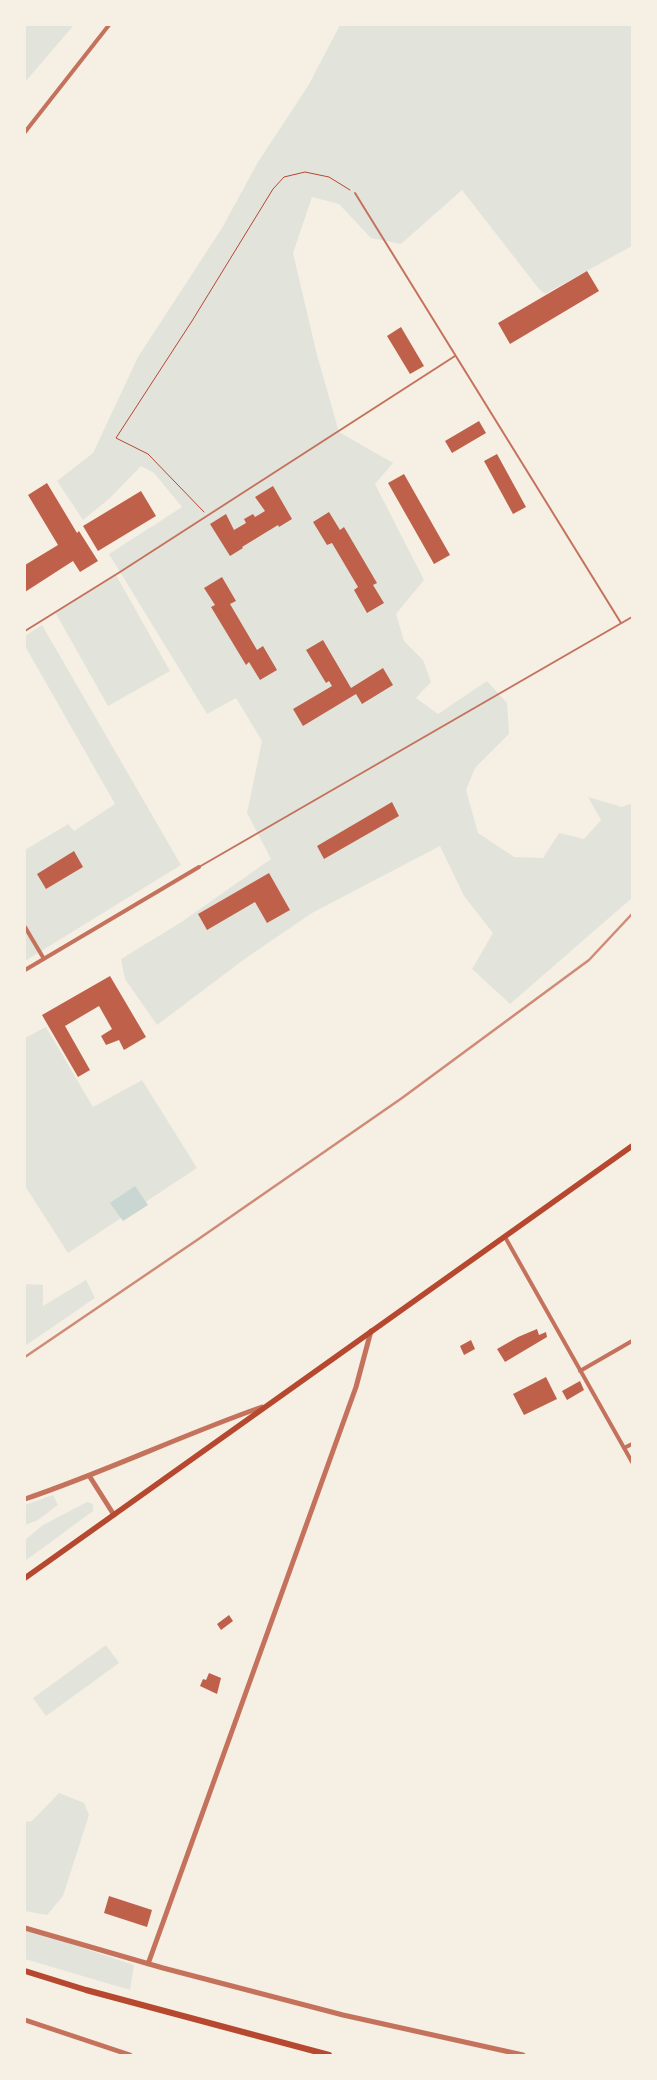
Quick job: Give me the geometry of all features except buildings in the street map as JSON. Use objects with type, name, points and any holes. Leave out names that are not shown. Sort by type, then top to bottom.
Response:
[{"type":"highway","points":[[25,1971],[86,1990],[329,2055]]},
{"type":"main road","points":[[25,1578],[262,1407],[632,1146]]},
{"type":"street","points":[[25,132],[109,25]]},
{"type":"street","points":[[25,970],[198,867]]},
{"type":"street","points":[[25,926],[44,959]]},
{"type":"street","points":[[505,1237],[632,1462]]},
{"type":"street","points":[[148,1964],[356,1387],[371,1331]]},
{"type":"street","points":[[580,1371],[632,1341]]},
{"type":"street","points":[[25,1499],[90,1477],[213,1425],[262,1407]]},
{"type":"street","points":[[624,1448],[632,1444]]},
{"type":"street","points":[[90,1477],[114,1515]]},
{"type":"street","points":[[25,1928],[148,1964],[343,2015],[523,2055]]},
{"type":"street","points":[[25,2020],[115,2053],[130,2055]]},
{"type":"lane","points":[[355,193],[621,623]]},
{"type":"lane","points":[[25,631],[455,356]]},
{"type":"lane","points":[[198,867],[632,617]]},
{"type":"path","points":[[207,516],[148,454],[116,438],[150,387],[273,189],[284,177],[305,172],[329,177],[355,193]]},
{"type":"shaded area","points":[[25,25],[74,25],[25,82]]},
{"type":"shaded area","points":[[340,25],[632,25],[632,246],[545,294],[539,289],[462,190],[401,244],[371,238],[339,204],[312,197],[293,253],[317,355],[339,432],[393,463],[375,484],[424,580],[396,614],[404,641],[423,660],[431,682],[416,698],[438,714],[487,681],[507,703],[509,734],[475,768],[466,790],[478,833],[514,857],[543,858],[559,833],[584,839],[601,820],[588,797],[622,807],[632,803],[632,898],[510,1004],[472,969],[493,933],[464,896],[440,846],[312,913],[246,958],[157,1025],[125,979],[121,959],[180,923],[271,859],[247,813],[262,741],[236,698],[207,714],[109,554],[182,507],[154,473],[141,466],[110,498],[83,520],[57,481],[93,453],[138,357],[222,228],[258,162],[308,86]]},
{"type":"shaded area","points":[[116,575],[170,671],[108,706],[55,612]]},
{"type":"shaded area","points":[[42,625],[181,865],[25,961],[25,850],[68,824],[74,831],[115,804],[25,646],[25,636]]},
{"type":"shaded area","points":[[46,1027],[93,1107],[142,1080],[197,1168],[68,1253],[25,1186],[25,1038]]},
{"type":"shaded area","points":[[135,1186],[148,1205],[123,1221],[110,1203]]},
{"type":"shaded area","points":[[86,1280],[95,1298],[25,1346],[25,1284],[43,1285],[43,1306]]},
{"type":"shaded area","points":[[53,1495],[58,1505],[38,1520],[25,1525],[25,1505]]},
{"type":"shaded area","points":[[87,1502],[93,1504],[93,1511],[25,1561],[25,1540],[43,1525]]},
{"type":"shaded area","points":[[106,1645],[119,1663],[46,1716],[33,1698]]},
{"type":"shaded area","points":[[59,1793],[84,1803],[89,1815],[63,1896],[47,1915],[25,1911],[25,1822],[32,1821]]},
{"type":"shaded area","points":[[25,1929],[134,1965],[130,1990],[25,1959]]},
{"type":"railway","points":[[25,1357],[402,1098],[589,960],[632,914]]}]
